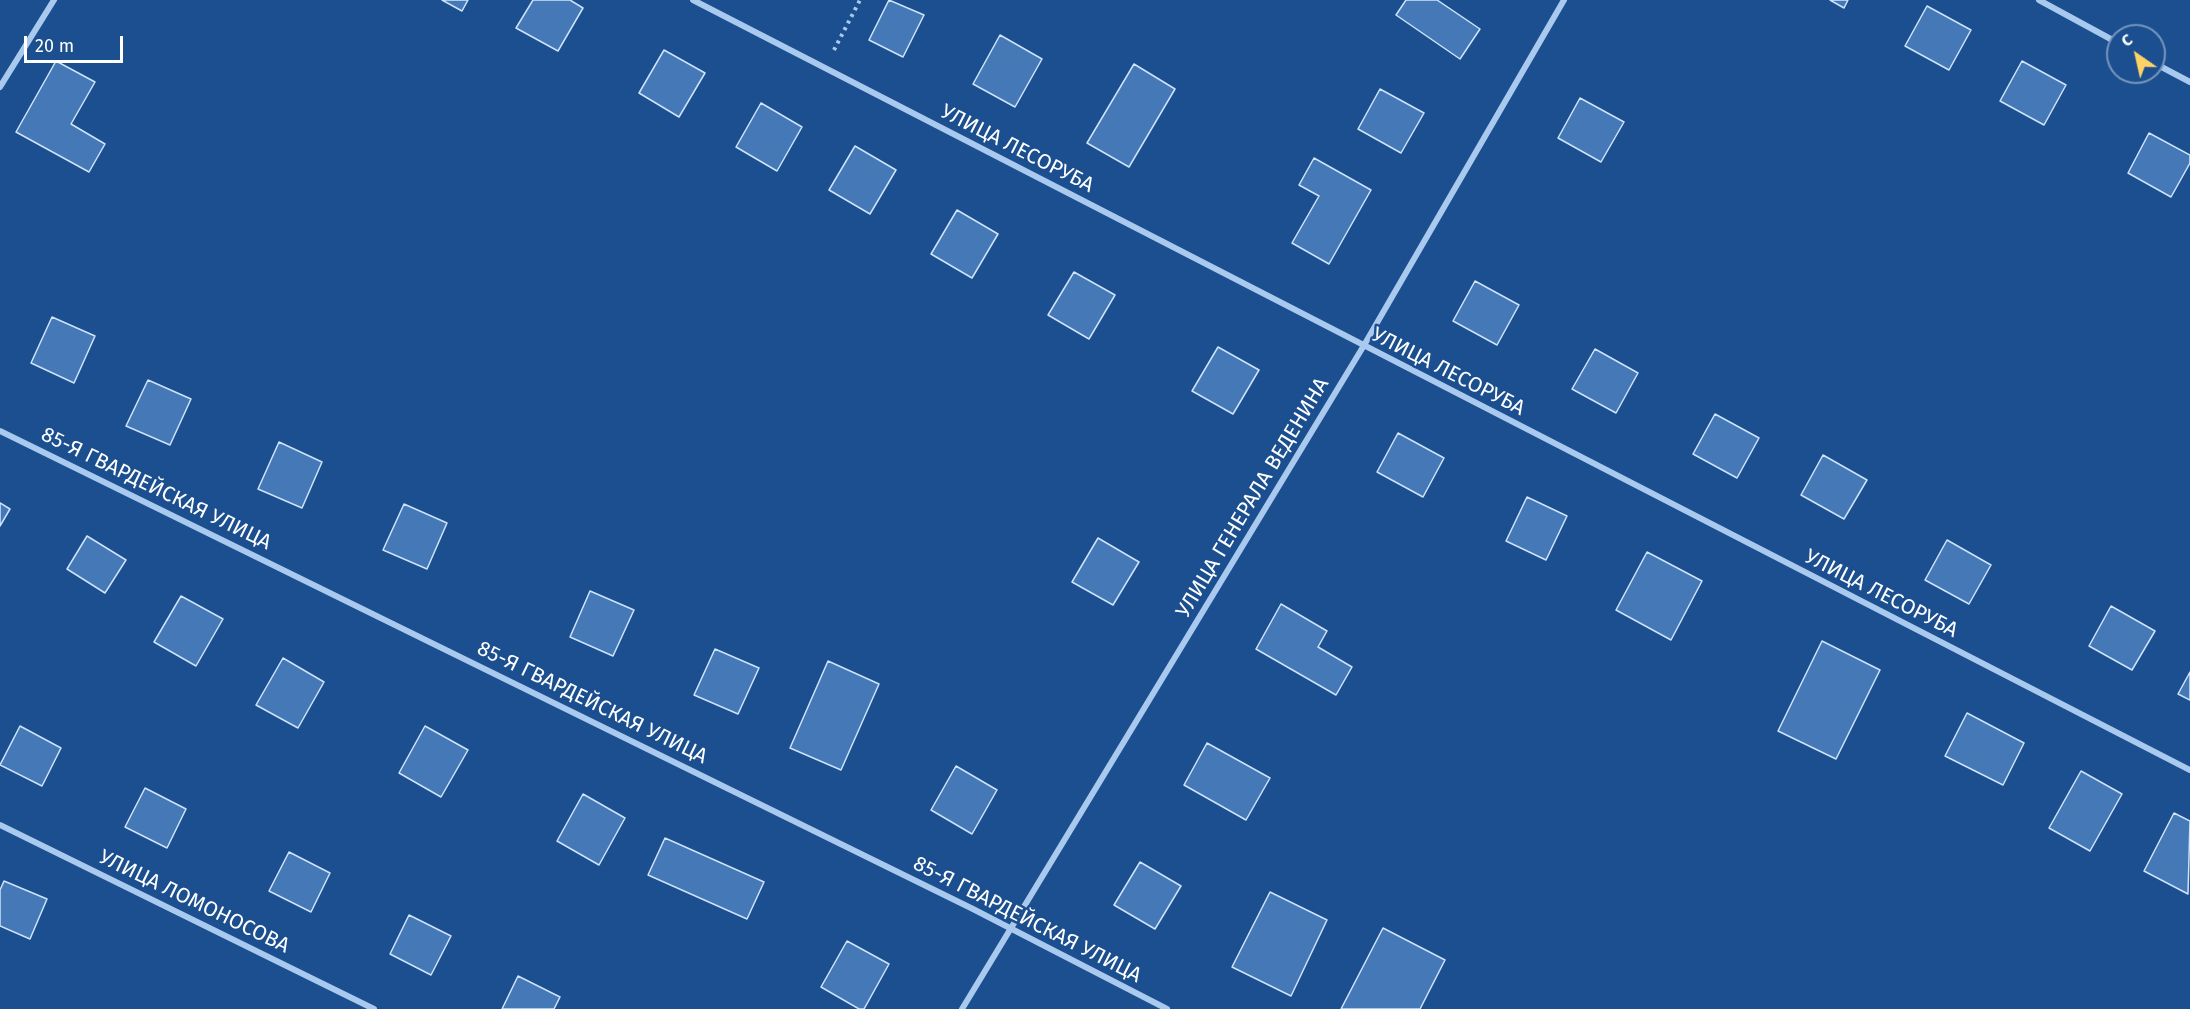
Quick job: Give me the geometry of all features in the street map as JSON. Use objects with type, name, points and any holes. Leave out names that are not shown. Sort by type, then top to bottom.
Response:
[{"type":"street","points":[[0,87],[54,0]]},
{"type":"street","name":"УЛИЦА ЛЕСОРУБА","points":[[693,0],[1363,347],[2190,770]]},
{"type":"street","name":"УЛИЦА ГЕНЕРАЛА ВЕДЕНИНА","points":[[962,1009],[1012,930],[1363,347],[1564,0]]},
{"type":"street","points":[[2039,0],[2106,36]]},
{"type":"street","points":[[2166,69],[2190,82]]},
{"type":"street","name":"85-Я ГВАРДЕЙСКАЯ УЛИЦА","points":[[0,431],[1012,930],[1167,1009]]},
{"type":"street","name":"УЛИЦА ЛОМОНОСОВА","points":[[0,825],[374,1009]]},
{"type":"path","points":[[825,68],[860,0]]},
{"type":"building","points":[[442,0],[468,0],[462,11]]},
{"type":"building","points":[[533,0],[570,0],[583,8],[558,51],[516,28]]},
{"type":"building","points":[[889,0],[924,15],[903,57],[869,40]]},
{"type":"building","points":[[1406,0],[1437,0],[1480,29],[1460,59],[1396,15]]},
{"type":"building","points":[[1830,0],[1848,0],[1844,8]]},
{"type":"building","points":[[1927,6],[1971,30],[1949,70],[1905,46]]},
{"type":"building","points":[[1000,35],[1042,59],[1015,107],[973,84]]},
{"type":"building","points":[[664,50],[705,73],[679,117],[639,93]]},
{"type":"building","points":[[56,61],[95,82],[71,124],[105,144],[89,172],[16,132]]},
{"type":"building","points":[[2022,61],[2066,85],[2044,125],[2000,101]]},
{"type":"building","points":[[1134,64],[1175,89],[1129,167],[1087,143]]},
{"type":"building","points":[[1380,89],[1424,113],[1401,153],[1358,129]]},
{"type":"building","points":[[1580,98],[1624,122],[1601,162],[1558,138]]},
{"type":"building","points":[[761,103],[802,127],[777,171],[736,147]]},
{"type":"building","points":[[2149,133],[2190,155],[2190,163],[2171,197],[2128,173]]},
{"type":"building","points":[[855,146],[896,170],[870,214],[829,190]]},
{"type":"building","points":[[1314,158],[1371,190],[1329,264],[1292,243],[1319,196],[1299,185]]},
{"type":"building","points":[[957,210],[998,234],[972,278],[931,254]]},
{"type":"building","points":[[1074,272],[1115,295],[1089,339],[1048,315]]},
{"type":"building","points":[[1475,281],[1519,305],[1497,345],[1453,321]]},
{"type":"building","points":[[52,317],[95,336],[74,383],[31,363]]},
{"type":"building","points":[[1218,347],[1259,370],[1233,414],[1192,391]]},
{"type":"building","points":[[1595,349],[1638,373],[1616,413],[1572,389]]},
{"type":"building","points":[[148,380],[191,399],[170,445],[126,426]]},
{"type":"building","points":[[1715,414],[1759,438],[1737,478],[1693,454]]},
{"type":"building","points":[[1398,433],[1444,458],[1423,497],[1377,472]]},
{"type":"building","points":[[279,442],[322,462],[302,508],[258,489]]},
{"type":"building","points":[[1823,455],[1867,480],[1844,519],[1801,495]]},
{"type":"building","points":[[1527,497],[1567,516],[1546,560],[1506,541]]},
{"type":"building","points":[[0,503],[10,509],[0,526]]},
{"type":"building","points":[[404,504],[447,523],[427,569],[383,550]]},
{"type":"building","points":[[87,536],[126,560],[105,593],[67,569]]},
{"type":"building","points":[[1098,538],[1139,562],[1113,605],[1072,582]]},
{"type":"building","points":[[1947,540],[1991,565],[1969,604],[1925,580]]},
{"type":"building","points":[[1647,552],[1702,581],[1671,640],[1616,610]]},
{"type":"building","points":[[590,591],[634,610],[613,656],[570,637]]},
{"type":"building","points":[[181,596],[223,619],[196,666],[154,642]]},
{"type":"building","points":[[1281,604],[1327,631],[1318,647],[1352,667],[1336,695],[1256,649]]},
{"type":"building","points":[[2111,606],[2155,631],[2132,670],[2089,646]]},
{"type":"building","points":[[1822,641],[1880,670],[1836,759],[1778,731]]},
{"type":"building","points":[[715,649],[759,668],[738,714],[694,695]]},
{"type":"building","points":[[283,658],[324,682],[298,728],[256,705]]},
{"type":"building","points":[[828,661],[879,684],[841,770],[790,748]]},
{"type":"building","points":[[2190,672],[2190,700],[2178,694]]},
{"type":"building","points":[[1967,713],[2024,743],[2003,785],[1945,756]]},
{"type":"building","points":[[20,726],[61,748],[42,786],[0,765]]},
{"type":"building","points":[[425,726],[468,750],[441,797],[399,773]]},
{"type":"building","points":[[1207,743],[1270,778],[1246,820],[1184,785]]},
{"type":"building","points":[[956,766],[997,790],[972,834],[931,810]]},
{"type":"building","points":[[2081,771],[2122,794],[2090,851],[2049,828]]},
{"type":"building","points":[[145,788],[186,809],[167,848],[125,827]]},
{"type":"building","points":[[583,794],[625,818],[599,865],[557,841]]},
{"type":"building","points":[[2174,813],[2190,821],[2188,894],[2144,871]]},
{"type":"building","points":[[665,838],[764,882],[747,919],[648,875]]},
{"type":"building","points":[[289,852],[330,873],[311,912],[269,891]]},
{"type":"building","points":[[1140,862],[1181,886],[1155,929],[1114,905]]},
{"type":"building","points":[[4,881],[47,899],[30,939],[0,926],[0,890]]},
{"type":"building","points":[[1270,892],[1327,920],[1291,996],[1232,967]]},
{"type":"building","points":[[409,915],[451,936],[431,975],[390,954]]},
{"type":"building","points":[[1383,928],[1445,960],[1420,1009],[1341,1009]]},
{"type":"building","points":[[847,941],[889,964],[864,1009],[859,1009],[821,987]]},
{"type":"building","points":[[518,976],[560,997],[554,1009],[502,1009]]}]
